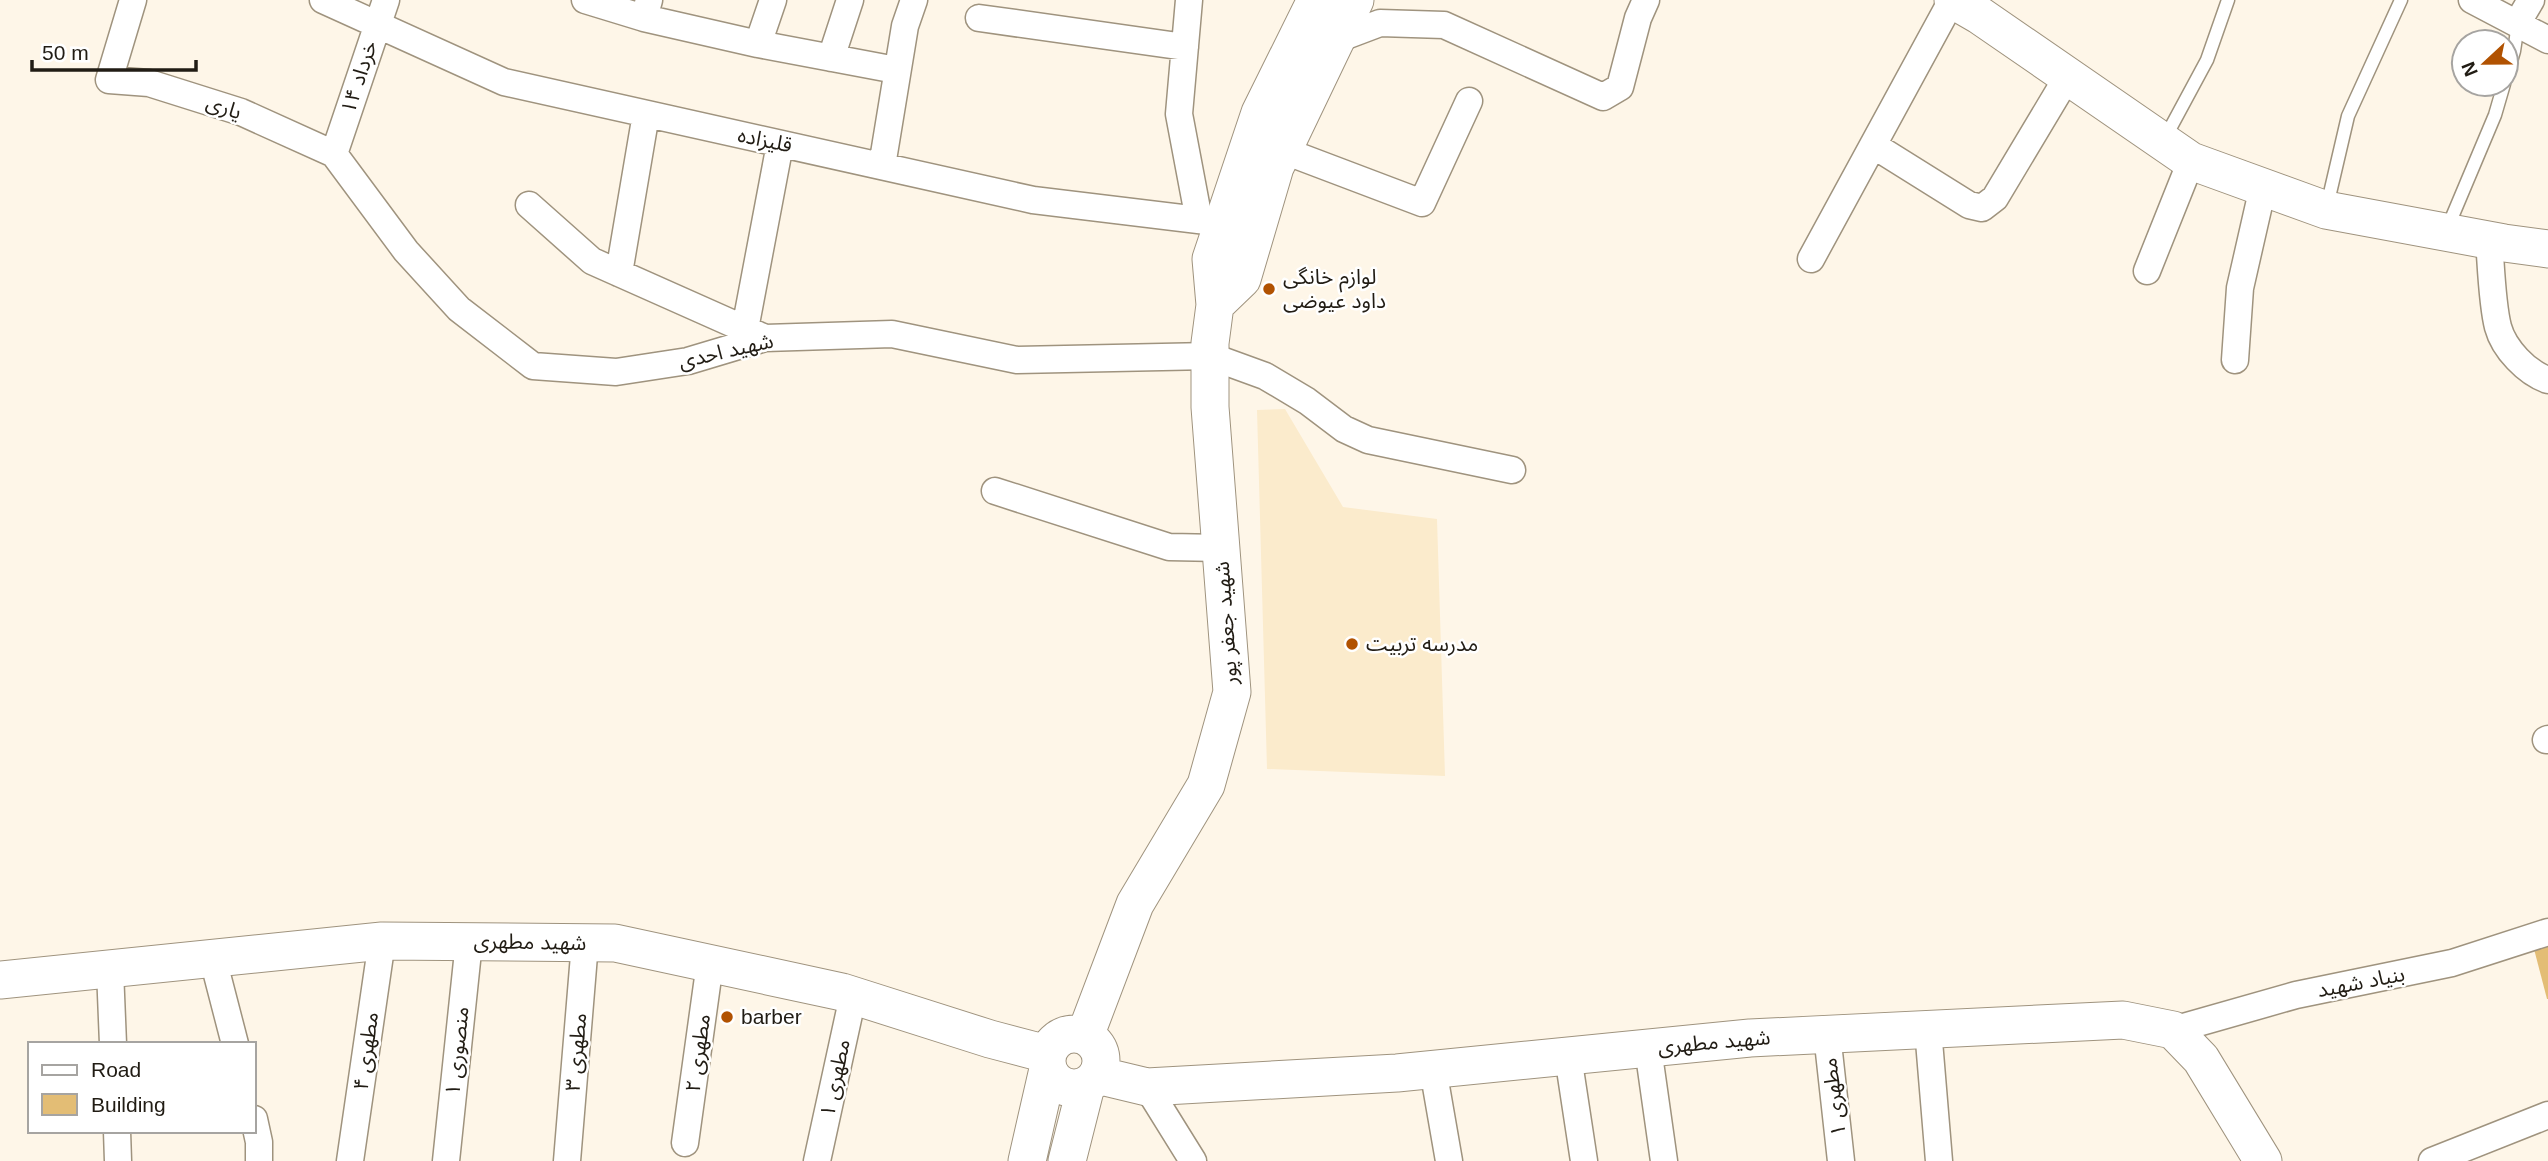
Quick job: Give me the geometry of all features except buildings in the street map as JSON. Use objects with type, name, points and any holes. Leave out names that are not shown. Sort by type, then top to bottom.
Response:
[{"type":"street","name":"یاری","points":[[133,0],[109,80],[149,83],[242,112],[334,154]]},
{"type":"street","name":"قلیزاده","points":[[323,0],[375,26],[504,82],[1033,200],[1211,221]]},
{"type":"street","name":"۱۴ خرداد","points":[[334,154],[375,26],[386,0]]},
{"type":"street","points":[[585,0],[647,9],[758,44],[896,70]]},
{"type":"street","points":[[758,44],[773,0]]},
{"type":"street","points":[[831,58],[850,0]]},
{"type":"street","points":[[881,166],[896,70],[905,26],[914,0]]},
{"type":"street","points":[[1189,0],[1179,114],[1211,221]]},
{"type":"street","name":"شهید جعفر پور","points":[[1084,1036],[1135,904],[1206,785],[1232,692],[1210,407],[1210,356],[1215,305],[1211,221],[1316,0]]},
{"type":"street","points":[[1215,305],[1242,279],[1275,167],[1355,0]]},
{"type":"street","points":[[1335,40],[1380,23],[1444,25],[1603,97],[1620,87],[1638,18],[1646,0]]},
{"type":"street","points":[[2472,0],[2524,11],[2548,40]]},
{"type":"street","points":[[1811,259],[1873,145],[1968,4],[2177,151],[2326,210],[2548,249]]},
{"type":"street","points":[[979,18],[1185,47]]},
{"type":"street","points":[[1873,145],[1969,205],[1982,208],[1995,198],[2068,76]]},
{"type":"street","points":[[1283,150],[1422,203],[1469,101]]},
{"type":"street","points":[[620,273],[646,114]]},
{"type":"street","points":[[529,205],[592,261],[755,334],[780,144]]},
{"type":"street","points":[[2147,271],[2177,151]]},
{"type":"street","name":"شهید احدی","points":[[334,154],[406,251],[458,309],[533,366],[616,372],[688,361],[755,334],[891,334],[1017,360],[1210,356]]},
{"type":"street","points":[[2235,360],[2240,288],[2263,187]]},
{"type":"street","points":[[2488,240],[2498,328],[2515,355],[2535,376],[2548,380]]},
{"type":"street","points":[[1210,356],[1265,376],[1307,401],[1344,429],[1368,440],[1511,470]]},
{"type":"street","points":[[995,491],[1169,547],[1221,548]]},
{"type":"street","name":"بنیاد شهید","points":[[2173,1030],[2296,995],[2452,963],[2548,932]]},
{"type":"street","name":"شهید مطهری","points":[[0,980],[383,941],[615,943],[853,996],[990,1039],[1047,1061]]},
{"type":"street","name":"مطهری ۴","points":[[350,1161],[383,941]]},
{"type":"street","name":"منصوری ۱","points":[[446,1161],[469,942]]},
{"type":"street","name":"مطهری ۳","points":[[568,1161],[585,943]]},
{"type":"street","points":[[213,959],[234,1042]]},
{"type":"street","name":"مطهری ۲","points":[[685,1143],[710,963]]},
{"type":"street","points":[[110,970],[113,1042]]},
{"type":"street","name":"مطهری ۱","points":[[817,1161],[853,996]]},
{"type":"street","name":"شهید مطهری","points":[[1091,1081],[1147,1087],[1433,1069],[1751,1038],[1928,1029],[2123,1020],[2173,1030]]},
{"type":"street","points":[[1928,1029],[1939,1161]]},
{"type":"street","points":[[2173,1030],[2201,1059],[2263,1161]]},
{"type":"street","points":[[1027,1161],[1047,1061],[1055,1041],[1069,1034],[1084,1036],[1096,1046],[1101,1060],[1091,1081],[1067,1161]]},
{"type":"street","name":"مطهری ۱","points":[[1826,1034],[1841,1161]]},
{"type":"street","points":[[1648,1048],[1664,1161]]},
{"type":"street","points":[[1568,1056],[1584,1161]]},
{"type":"street","points":[[1047,1061],[1056,1082],[1070,1088],[1091,1081]]},
{"type":"street","points":[[1433,1069],[1449,1161]]},
{"type":"street","points":[[1147,1087],[1193,1161]]},
{"type":"street","points":[[2432,1161],[2548,1115]]},
{"type":"street","points":[[256,1127],[260,1142],[260,1161]]},
{"type":"street","points":[[117,1133],[118,1161]]},
{"type":"lane","points":[[2177,151],[2228,0]]},
{"type":"lane","points":[[2326,210],[2348,116],[2401,0]]},
{"type":"lane","points":[[2520,28],[2524,11]]},
{"type":"lane","points":[[2445,232],[2500,98]]},
{"type":"shaded area","name":"مدرسه تربیت","points":[[1285,409],[1343,507],[1437,519],[1445,776],[1267,769],[1257,410]]},
{"type":"place","name":"لوازم خانگی داود عیوضی","points":[[1269,289]]},
{"type":"place","name":"مدرسه تربیت","points":[[1352,644]]},
{"type":"place","name":"barber","points":[[727,1017]]}]
